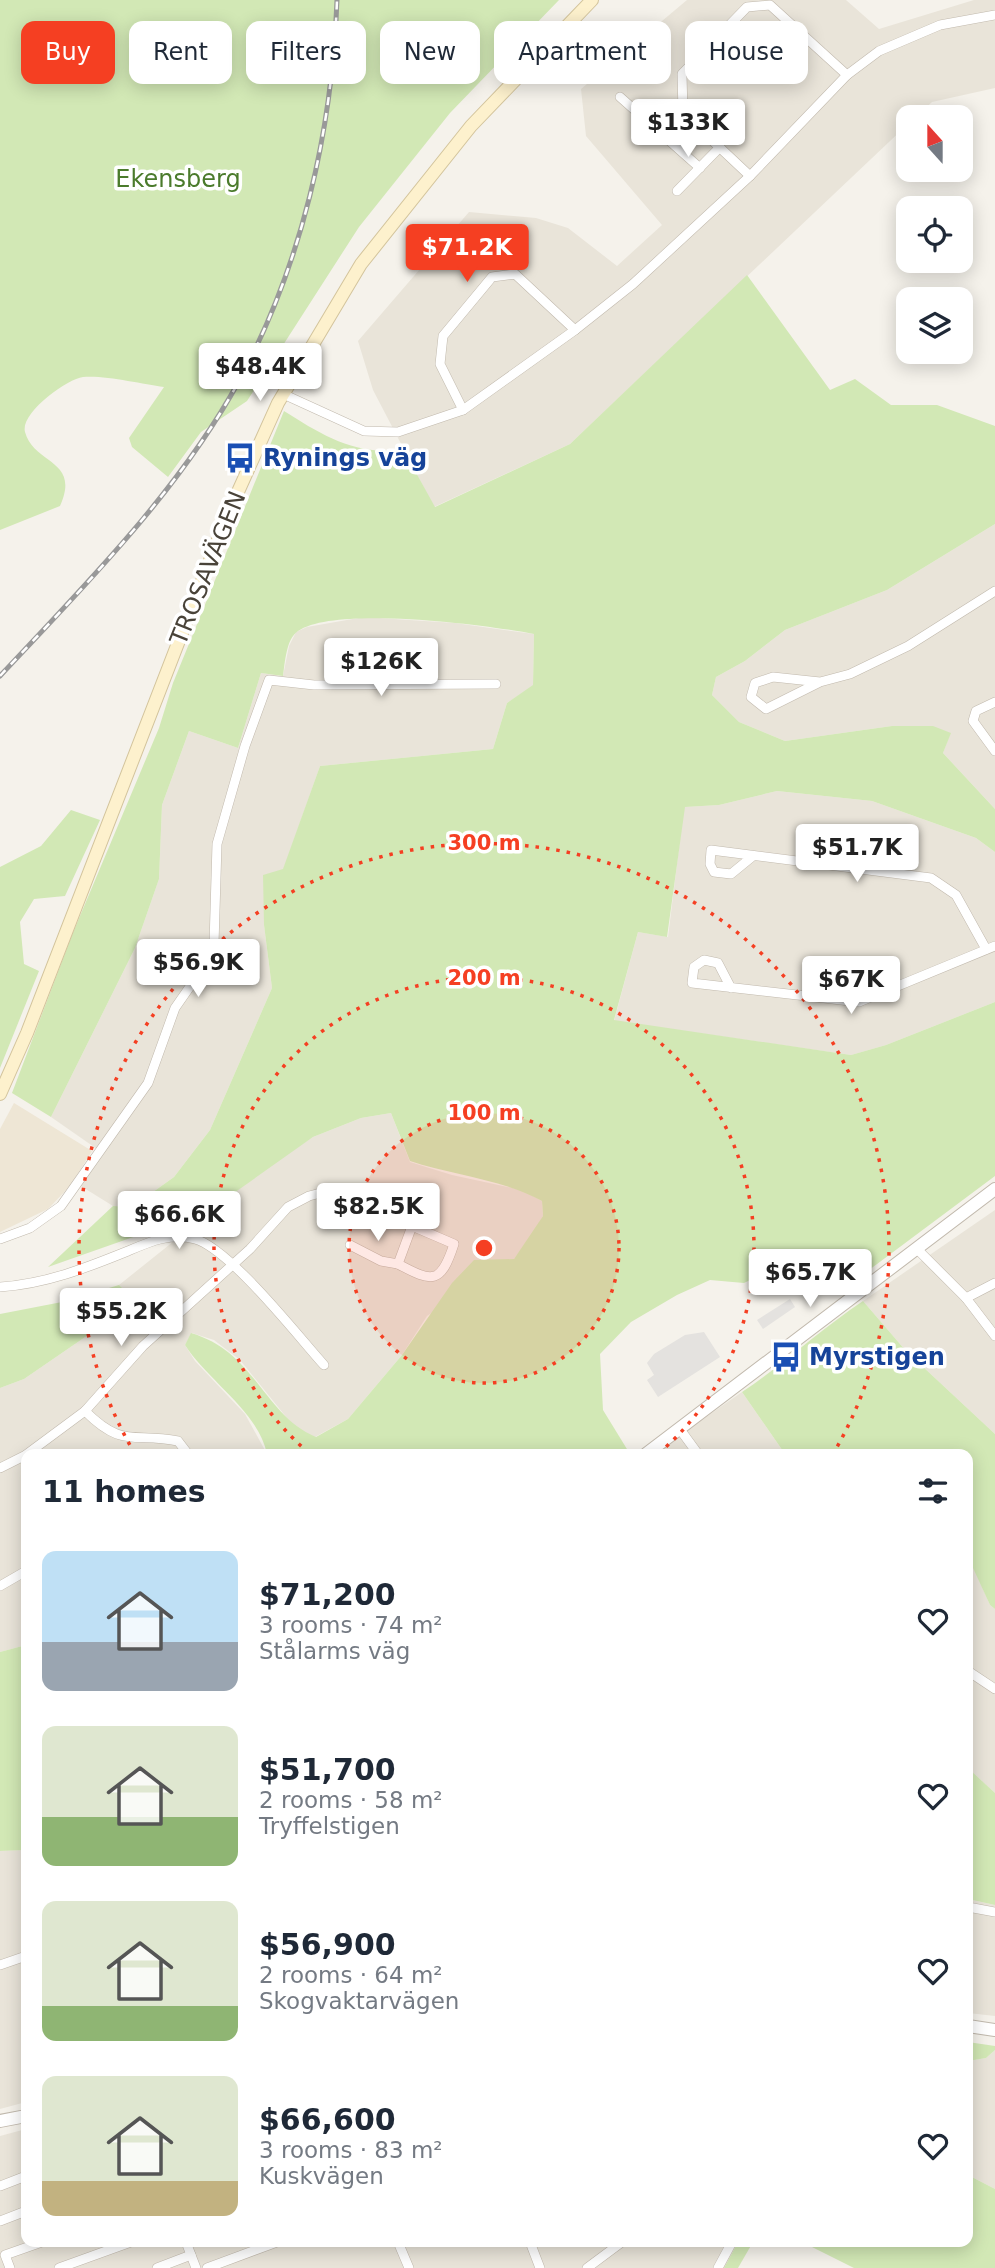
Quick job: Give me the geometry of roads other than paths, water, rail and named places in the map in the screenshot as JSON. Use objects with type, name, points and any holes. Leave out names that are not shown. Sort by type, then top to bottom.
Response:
[{"type":"main road","name":"TROSAVÄGEN","points":[[0,1094],[27,1034],[228,514],[284,394],[361,264],[408,203],[471,127],[592,0]]},
{"type":"street","points":[[750,176],[683,113],[682,74],[747,7],[770,5],[847,75]]},
{"type":"street","points":[[284,394],[351,427],[380,433],[398,432],[463,410],[575,330],[633,284],[750,176],[847,75],[879,51],[940,25],[995,15]]},
{"type":"street","points":[[620,97],[700,168]]},
{"type":"street","points":[[677,191],[720,147]]},
{"type":"street","points":[[463,410],[440,364],[443,336],[492,276],[515,274],[575,330]]},
{"type":"street","points":[[820,682],[773,677],[755,683],[751,697],[766,709],[820,682],[850,674],[908,646],[995,591]]},
{"type":"street","points":[[0,1239],[30,1228],[61,1206],[148,1083],[175,1008],[205,965],[214,944],[217,844],[244,746],[269,680],[314,685],[496,684]]},
{"type":"street","points":[[995,702],[976,711],[973,721],[995,751]]},
{"type":"street","points":[[731,988],[859,1002],[990,948],[956,895],[931,878],[711,850],[710,864],[714,872],[731,874],[753,856]]},
{"type":"street","points":[[652,1449],[995,1189]]},
{"type":"street","points":[[35,1449],[85,1411],[143,1346],[232,1265],[288,1208],[309,1196],[332,1190],[351,1191],[375,1200],[412,1226],[454,1244],[446,1268],[441,1274],[425,1278],[398,1264],[381,1261],[350,1245]]},
{"type":"street","points":[[398,1264],[412,1226]]},
{"type":"street","points":[[0,1287],[42,1282],[73,1273],[150,1241],[176,1236],[196,1239],[215,1249],[232,1265],[324,1365]]},
{"type":"street","points":[[917,1249],[966,1298],[995,1336]]},
{"type":"street","points":[[966,1298],[995,1283]]},
{"type":"street","points":[[85,1411],[103,1429],[118,1437],[178,1441],[184,1449]]},
{"type":"street","points":[[679,1428],[694,1449]]},
{"type":"street","points":[[0,1468],[21,1458]]},
{"type":"street","points":[[0,1586],[21,1575]]},
{"type":"street","points":[[973,1674],[995,1689]]},
{"type":"street","points":[[973,1908],[995,1912]]},
{"type":"street","points":[[0,1965],[21,1958]]},
{"type":"street","points":[[973,2027],[995,2030]]},
{"type":"street","points":[[0,2122],[21,2117]]},
{"type":"street","points":[[0,2186],[21,2178]]},
{"type":"street","points":[[0,2221],[21,2213]]},
{"type":"street","points":[[10,2268],[5,2255],[28,2247]]},
{"type":"street","points":[[59,2268],[117,2247]]},
{"type":"street","points":[[188,2247],[196,2268]]},
{"type":"street","points":[[207,2268],[264,2247]]},
{"type":"street","points":[[400,2247],[409,2268]]},
{"type":"street","points":[[532,2247],[540,2268]]},
{"type":"street","points":[[587,2268],[615,2247]]},
{"type":"street","points":[[718,2268],[729,2247]]},
{"type":"street","points":[[158,2268],[191,2255]]},
{"type":"railway","points":[[0,676],[97,572],[159,499],[215,422],[239,381],[280,291],[310,196],[328,99],[337,0]]},
{"type":"place","name":"Rynings väg","points":[[240,458]]},
{"type":"place","name":"Myrstigen","points":[[786,1357]]},
{"type":"park label","name":"Ekensberg","points":[[178,179]]}]
